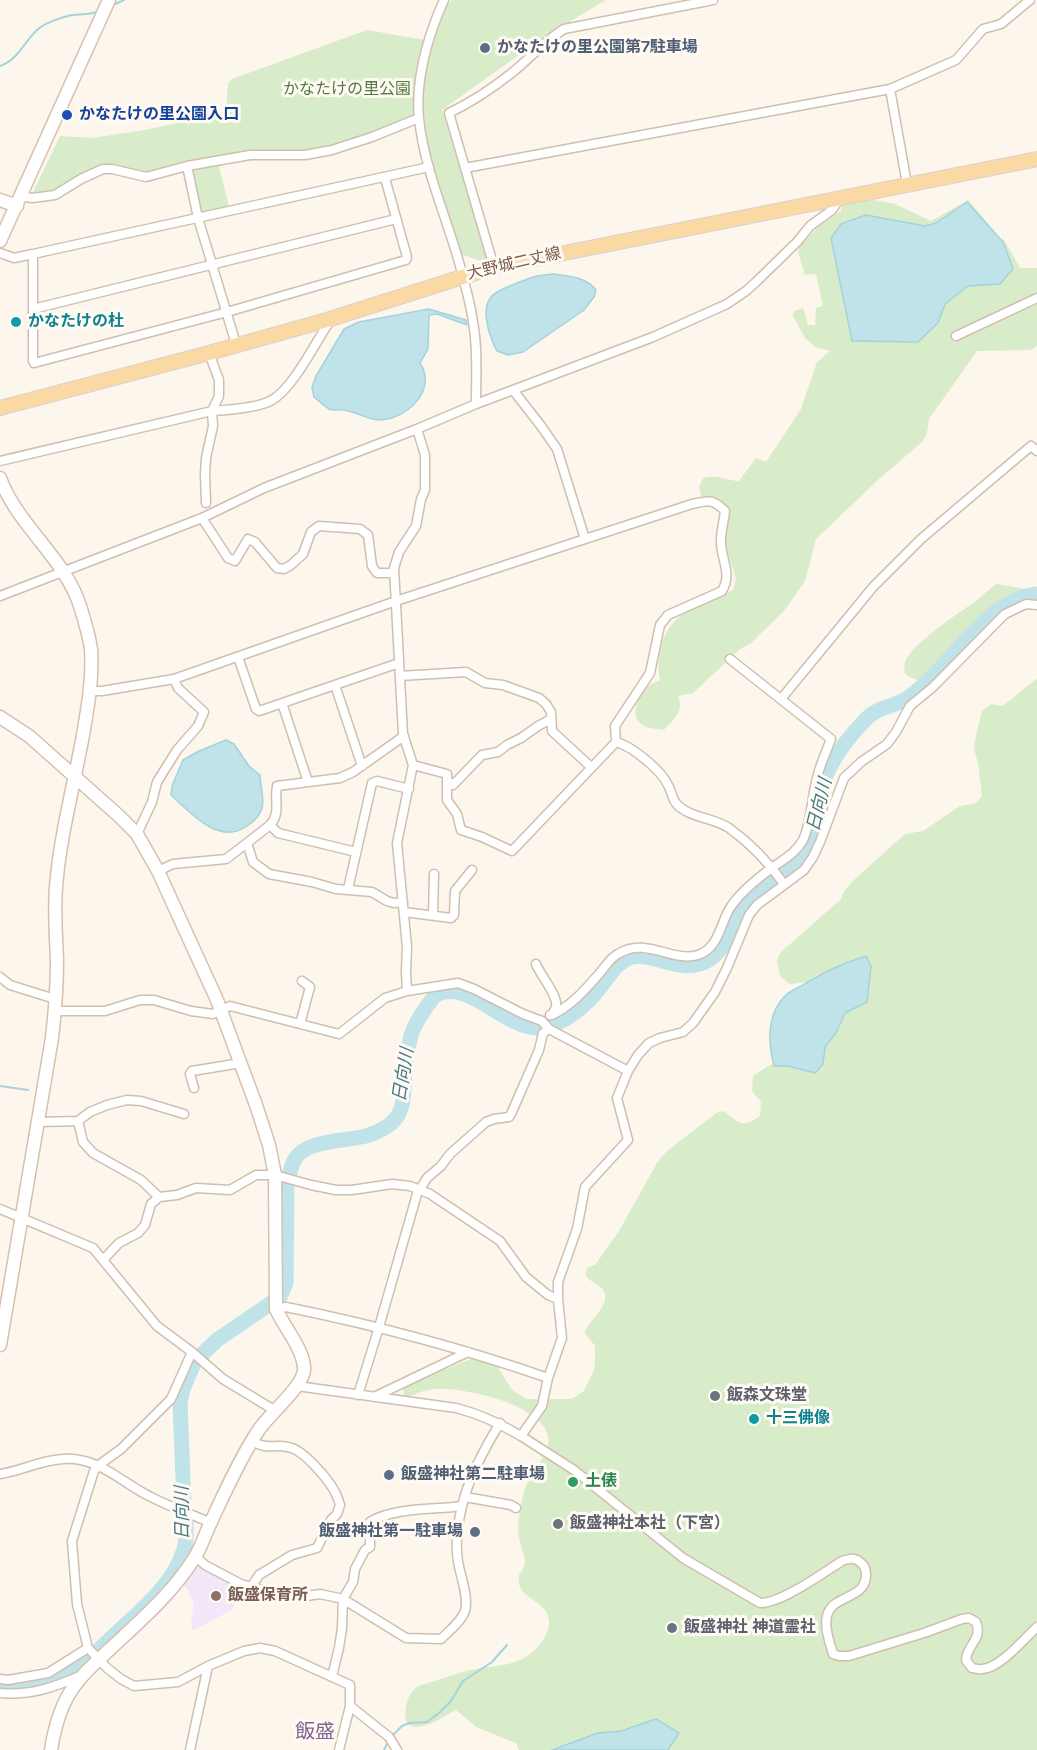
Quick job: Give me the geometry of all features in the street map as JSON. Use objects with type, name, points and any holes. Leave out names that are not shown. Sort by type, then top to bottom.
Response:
[{"type":"main road","name":"大野城二丈線","points":[[0,408],[327,320],[494,267],[1037,159]]},
{"type":"street","points":[[0,241],[109,0]]},
{"type":"street","points":[[444,0],[428,39],[420,83],[419,118],[429,167],[463,275],[473,322],[476,404]]},
{"type":"street","points":[[494,267],[449,113],[505,78],[564,29],[713,0]]},
{"type":"street","points":[[465,168],[890,88],[956,60],[983,29],[1001,24],[1030,0]]},
{"type":"street","points":[[890,88],[907,184]]},
{"type":"street","points":[[0,200],[19,201],[55,195],[103,169],[146,177],[187,166],[250,155],[305,155],[332,150],[419,118]]},
{"type":"street","points":[[187,166],[198,218],[236,345]]},
{"type":"street","points":[[0,253],[14,258],[429,167]]},
{"type":"street","points":[[33,254],[34,363],[227,312],[406,260],[384,178]]},
{"type":"street","points":[[0,596],[202,518],[264,488],[652,337],[727,304],[756,282],[810,226],[832,210],[840,197]]},
{"type":"street","points":[[33,309],[396,219]]},
{"type":"street","points":[[956,336],[1037,298]]},
{"type":"street","points":[[0,461],[212,411],[243,408],[272,401],[289,386],[328,324],[327,320]]},
{"type":"street","points":[[206,503],[206,458],[213,426],[212,411],[219,396],[219,380],[209,353]]},
{"type":"street","points":[[513,390],[556,449],[585,539]]},
{"type":"street","points":[[407,991],[407,947],[398,843],[413,765],[404,736],[394,568],[399,552],[416,526],[425,490],[425,454],[417,429]]},
{"type":"street","points":[[781,699],[873,587],[921,539],[1031,446],[1037,451]]},
{"type":"street","points":[[0,478],[13,505],[63,570],[80,604],[91,648],[90,691],[56,886],[55,1005],[38,1122],[0,1345]]},
{"type":"street","points":[[90,691],[102,692],[174,679],[396,601],[693,504],[713,502],[725,511],[720,542],[727,573],[726,585],[722,591],[668,615],[660,625],[650,673],[615,726],[616,742],[512,851],[461,830],[457,814],[447,800],[447,774],[413,765]]},
{"type":"street","points":[[202,518],[228,558],[235,561],[248,539],[255,542],[277,568],[284,569],[303,554],[311,532],[319,526],[360,529],[368,535],[372,566],[377,573],[394,573]]},
{"type":"street","points":[[521,1436],[542,1406],[548,1378],[562,1338],[558,1282],[577,1229],[585,1187],[628,1140],[617,1098],[638,1054],[649,1043],[683,1032],[693,1023],[715,992],[749,915],[757,905],[804,870],[813,857],[844,778],[861,762],[887,744],[910,706],[933,687],[1005,614],[1026,604],[1037,605]]},
{"type":"street","points":[[238,657],[256,709],[259,711],[399,663]]},
{"type":"street","points":[[542,1021],[577,1000],[618,954],[632,948],[646,948],[685,956],[698,955],[711,947],[730,907],[772,867],[791,855],[803,840],[817,777],[831,739],[730,659]]},
{"type":"street","points":[[400,676],[466,672],[485,683],[503,685],[539,698],[551,712],[552,731],[591,767]]},
{"type":"street","points":[[137,834],[152,802],[157,782],[177,750],[198,726],[204,712],[178,688],[174,679]]},
{"type":"street","points":[[335,685],[362,766]]},
{"type":"street","points":[[282,703],[308,782]]},
{"type":"street","points":[[0,717],[29,736],[137,834],[158,871],[221,1010],[256,1104],[279,1176],[276,1307],[301,1354],[304,1368],[302,1380],[274,1410],[252,1441],[195,1556],[174,1587],[82,1675],[69,1694],[60,1713],[51,1750]]},
{"type":"street","points":[[447,780],[453,785],[482,755],[498,752],[551,719]]},
{"type":"street","points":[[158,871],[173,864],[226,859],[275,819],[277,786],[340,778],[362,766],[404,736]]},
{"type":"street","points":[[616,742],[626,744],[646,761],[668,784],[674,801],[683,810],[728,827],[772,867],[784,884]]},
{"type":"street","points":[[348,889],[372,783],[376,781],[409,789]]},
{"type":"street","points":[[270,825],[278,833],[356,852]]},
{"type":"street","points":[[247,843],[253,862],[268,874],[336,889],[372,892],[404,907],[451,918],[454,915],[455,891],[472,870]]},
{"type":"street","points":[[433,915],[434,874]]},
{"type":"street","points":[[536,964],[555,997],[556,1005],[552,1015]]},
{"type":"street","points":[[0,978],[10,985],[55,1005],[105,1011],[140,1000],[154,1000],[190,1011],[213,1014],[230,1006],[339,1034],[384,998],[407,991],[458,984],[474,989],[542,1021],[549,1029],[628,1071]]},
{"type":"street","points":[[300,1024],[310,987],[302,981]]},
{"type":"street","points":[[358,1395],[417,1194],[427,1179],[450,1154],[486,1122],[509,1117],[543,1033],[549,1029]]},
{"type":"street","points":[[194,1089],[190,1074],[192,1071],[241,1063]]},
{"type":"street","points":[[38,1122],[78,1121],[90,1112],[127,1100],[141,1101],[184,1114]]},
{"type":"street","points":[[78,1121],[83,1142],[93,1152],[141,1180],[159,1197]]},
{"type":"street","points":[[103,1260],[119,1243],[138,1233],[146,1224],[151,1204],[159,1197],[177,1196],[196,1188],[230,1190],[256,1175],[279,1176],[336,1190],[392,1184],[410,1186],[430,1194],[500,1241],[526,1277],[548,1295],[558,1299]]},
{"type":"street","points":[[0,1209],[93,1248],[157,1326],[223,1379],[274,1410]]},
{"type":"street","points":[[276,1307],[286,1307],[379,1327],[548,1378]]},
{"type":"street","points":[[192,1352],[171,1399],[121,1449],[94,1471],[72,1541],[77,1604],[88,1648],[121,1679],[134,1686],[178,1682],[244,1651],[260,1648],[275,1651],[350,1685],[350,1706],[339,1750]]},
{"type":"street","points":[[374,1398],[468,1352]]},
{"type":"street","points":[[297,1386],[456,1408],[480,1414],[500,1423],[574,1470],[682,1558],[759,1604],[783,1597],[842,1561],[852,1558],[866,1568],[867,1577],[863,1587],[857,1593],[836,1602],[826,1617],[833,1654],[839,1656],[849,1656],[969,1618],[976,1622],[979,1629],[966,1660],[972,1668],[982,1670],[992,1667],[1037,1627]]},
{"type":"street","points":[[195,1556],[205,1565],[241,1584],[283,1596],[299,1597],[320,1594],[343,1599],[406,1638],[441,1639],[459,1621],[465,1610],[458,1560],[464,1501],[475,1470],[500,1423]]},
{"type":"street","points":[[251,1587],[259,1575],[292,1555],[316,1548],[340,1505],[335,1492],[303,1455],[290,1447],[260,1446],[252,1441]]},
{"type":"street","points":[[0,1474],[45,1462],[64,1459],[82,1460],[99,1465],[150,1496],[211,1522]]},
{"type":"street","points":[[332,1676],[342,1628],[343,1599],[353,1582],[355,1569],[365,1550],[370,1547],[370,1522],[393,1514],[464,1501],[516,1508]]},
{"type":"street","points":[[0,1679],[8,1680],[48,1673],[88,1648]]},
{"type":"street","points":[[190,1750],[208,1666]]},
{"type":"street","points":[[0,1694],[39,1692],[82,1675]]},
{"type":"street","points":[[350,1706],[389,1737],[397,1750]]},
{"type":"shaded area","name":"飯盛保育所","points":[[196,1563],[204,1570],[243,1590],[232,1610],[192,1630],[194,1605],[182,1582]]},
{"type":"green space","name":"かなたけの里公園","points":[[452,0],[606,0],[544,37],[442,110],[489,261],[483,262],[461,254],[431,159],[424,115],[359,138],[307,151],[251,151],[147,174],[100,166],[71,179],[54,193],[33,196],[60,136],[92,138],[145,130],[226,112],[228,83],[232,79],[367,30],[431,41],[443,10]]},
{"type":"green space","points":[[218,162],[229,207],[201,214],[193,173],[197,167]]},
{"type":"green space","points":[[870,199],[895,204],[931,221],[968,200],[996,233],[945,303],[1001,247],[1003,238],[1020,268],[1037,268],[1037,346],[1030,350],[977,351],[929,419],[927,433],[922,442],[816,539],[805,581],[784,611],[693,693],[678,696],[679,710],[664,730],[645,726],[637,719],[636,707],[647,687],[660,680],[659,654],[669,628],[686,612],[733,590],[736,579],[724,540],[729,519],[701,495],[699,487],[703,478],[717,477],[739,481],[756,458],[766,462],[801,409],[817,362],[830,351],[815,347],[805,338],[793,316],[794,311],[802,308],[808,325],[815,325],[816,308],[823,306],[816,274],[805,275],[798,252],[800,246],[818,227],[841,211],[843,203]]},
{"type":"green space","points":[[997,584],[1026,589],[1001,604],[950,657],[928,674],[917,680],[904,672],[905,662],[916,647],[936,629]]},
{"type":"green space","points":[[1037,679],[1037,1750],[519,1750],[516,1743],[476,1727],[456,1710],[419,1727],[407,1724],[406,1704],[410,1694],[417,1687],[466,1671],[520,1660],[535,1650],[544,1639],[549,1622],[548,1615],[541,1605],[525,1594],[519,1584],[519,1575],[525,1562],[518,1529],[525,1491],[545,1454],[548,1437],[543,1425],[532,1415],[500,1400],[447,1389],[427,1390],[404,1399],[403,1387],[473,1358],[495,1363],[512,1390],[527,1399],[572,1399],[584,1391],[594,1370],[595,1362],[595,1346],[585,1333],[605,1301],[602,1288],[585,1274],[588,1267],[595,1265],[619,1231],[657,1163],[667,1151],[716,1113],[723,1111],[743,1123],[748,1123],[760,1116],[761,1102],[752,1091],[753,1076],[768,1066],[823,1044],[840,1026],[842,1021],[835,971],[817,974],[807,982],[790,984],[780,976],[777,960],[780,953],[841,899],[854,880],[905,834],[923,831],[960,806],[976,803],[982,796],[974,749],[982,711],[991,704],[1002,706]]},
{"type":"water","points":[[967,202],[1003,242],[1013,269],[1000,284],[968,286],[945,304],[938,323],[918,342],[852,341],[831,238],[841,224],[866,215],[925,226],[936,223]]},
{"type":"water","points":[[554,274],[587,282],[596,290],[594,297],[584,310],[523,352],[508,355],[497,351],[489,332],[486,316],[491,297],[501,290],[528,279]]},
{"type":"water","points":[[429,309],[466,320],[467,325],[437,314],[429,315],[428,349],[420,363],[425,373],[425,383],[422,393],[409,409],[389,419],[375,420],[348,411],[329,409],[314,397],[312,387],[316,376],[344,329],[359,322]]},
{"type":"water","points":[[226,740],[234,744],[249,766],[260,775],[263,800],[260,814],[252,823],[237,831],[226,832],[206,825],[171,795],[172,786],[183,760]]},
{"type":"water","points":[[866,956],[871,966],[867,1002],[845,1013],[836,1033],[825,1047],[823,1064],[815,1073],[788,1066],[774,1066],[770,1029],[779,1003],[790,992],[820,975]]},
{"type":"water","points":[[656,1719],[679,1733],[668,1750],[552,1750],[598,1733],[621,1731]]},
{"type":"waterway","points":[[113,5],[124,0]]},
{"type":"waterway","points":[[0,66],[12,60],[32,35],[44,25],[68,16],[100,11]]},
{"type":"waterway","name":"日向川","points":[[0,1688],[20,1689],[40,1685],[78,1668],[142,1610],[171,1576],[179,1563],[186,1538],[180,1403],[183,1389],[195,1361],[217,1340],[280,1297],[286,1283],[287,1185],[293,1162],[300,1153],[308,1148],[327,1142],[369,1135],[393,1122],[403,1100],[405,1067],[411,1036],[419,1018],[434,998],[438,994],[450,992],[463,994],[514,1022],[527,1027],[540,1028],[558,1023],[575,1013],[590,999],[617,966],[629,958],[647,957],[688,966],[709,960],[722,947],[749,902],[793,866],[807,850],[814,833],[824,779],[845,743],[856,730],[872,714],[906,699],[922,687],[968,638],[1000,609],[1018,599],[1037,594]]},
{"type":"waterway","points":[[0,1086],[28,1090]]},
{"type":"waterway","points":[[394,1734],[402,1726],[409,1723],[427,1722],[439,1713],[451,1701],[463,1681],[492,1662],[507,1645]]},
{"type":"waterway","points":[[384,1750],[387,1744]]},
{"type":"place","name":"かなたけの里公園第7駐車場","points":[[485,48]]},
{"type":"place","name":"かなたけの里公園入口","points":[[67,115]]},
{"type":"place","name":"かなたけの杜","points":[[16,322]]},
{"type":"place","name":"飯森文珠堂","points":[[715,1396]]},
{"type":"place","name":"十三佛像","points":[[754,1419]]},
{"type":"place","name":"飯盛神社第二駐車場","points":[[389,1475]]},
{"type":"place","name":"土俵","points":[[573,1482]]},
{"type":"place","name":"飯盛神社本社（下宮）","points":[[558,1524]]},
{"type":"place","name":"飯盛神社第一駐車場","points":[[475,1532]]},
{"type":"place","name":"飯盛保育所","points":[[216,1596]]},
{"type":"place","name":"飯盛神社 神道霊社","points":[[672,1628]]},
{"type":"district","name":"飯盛","points":[[315,1733]]}]
